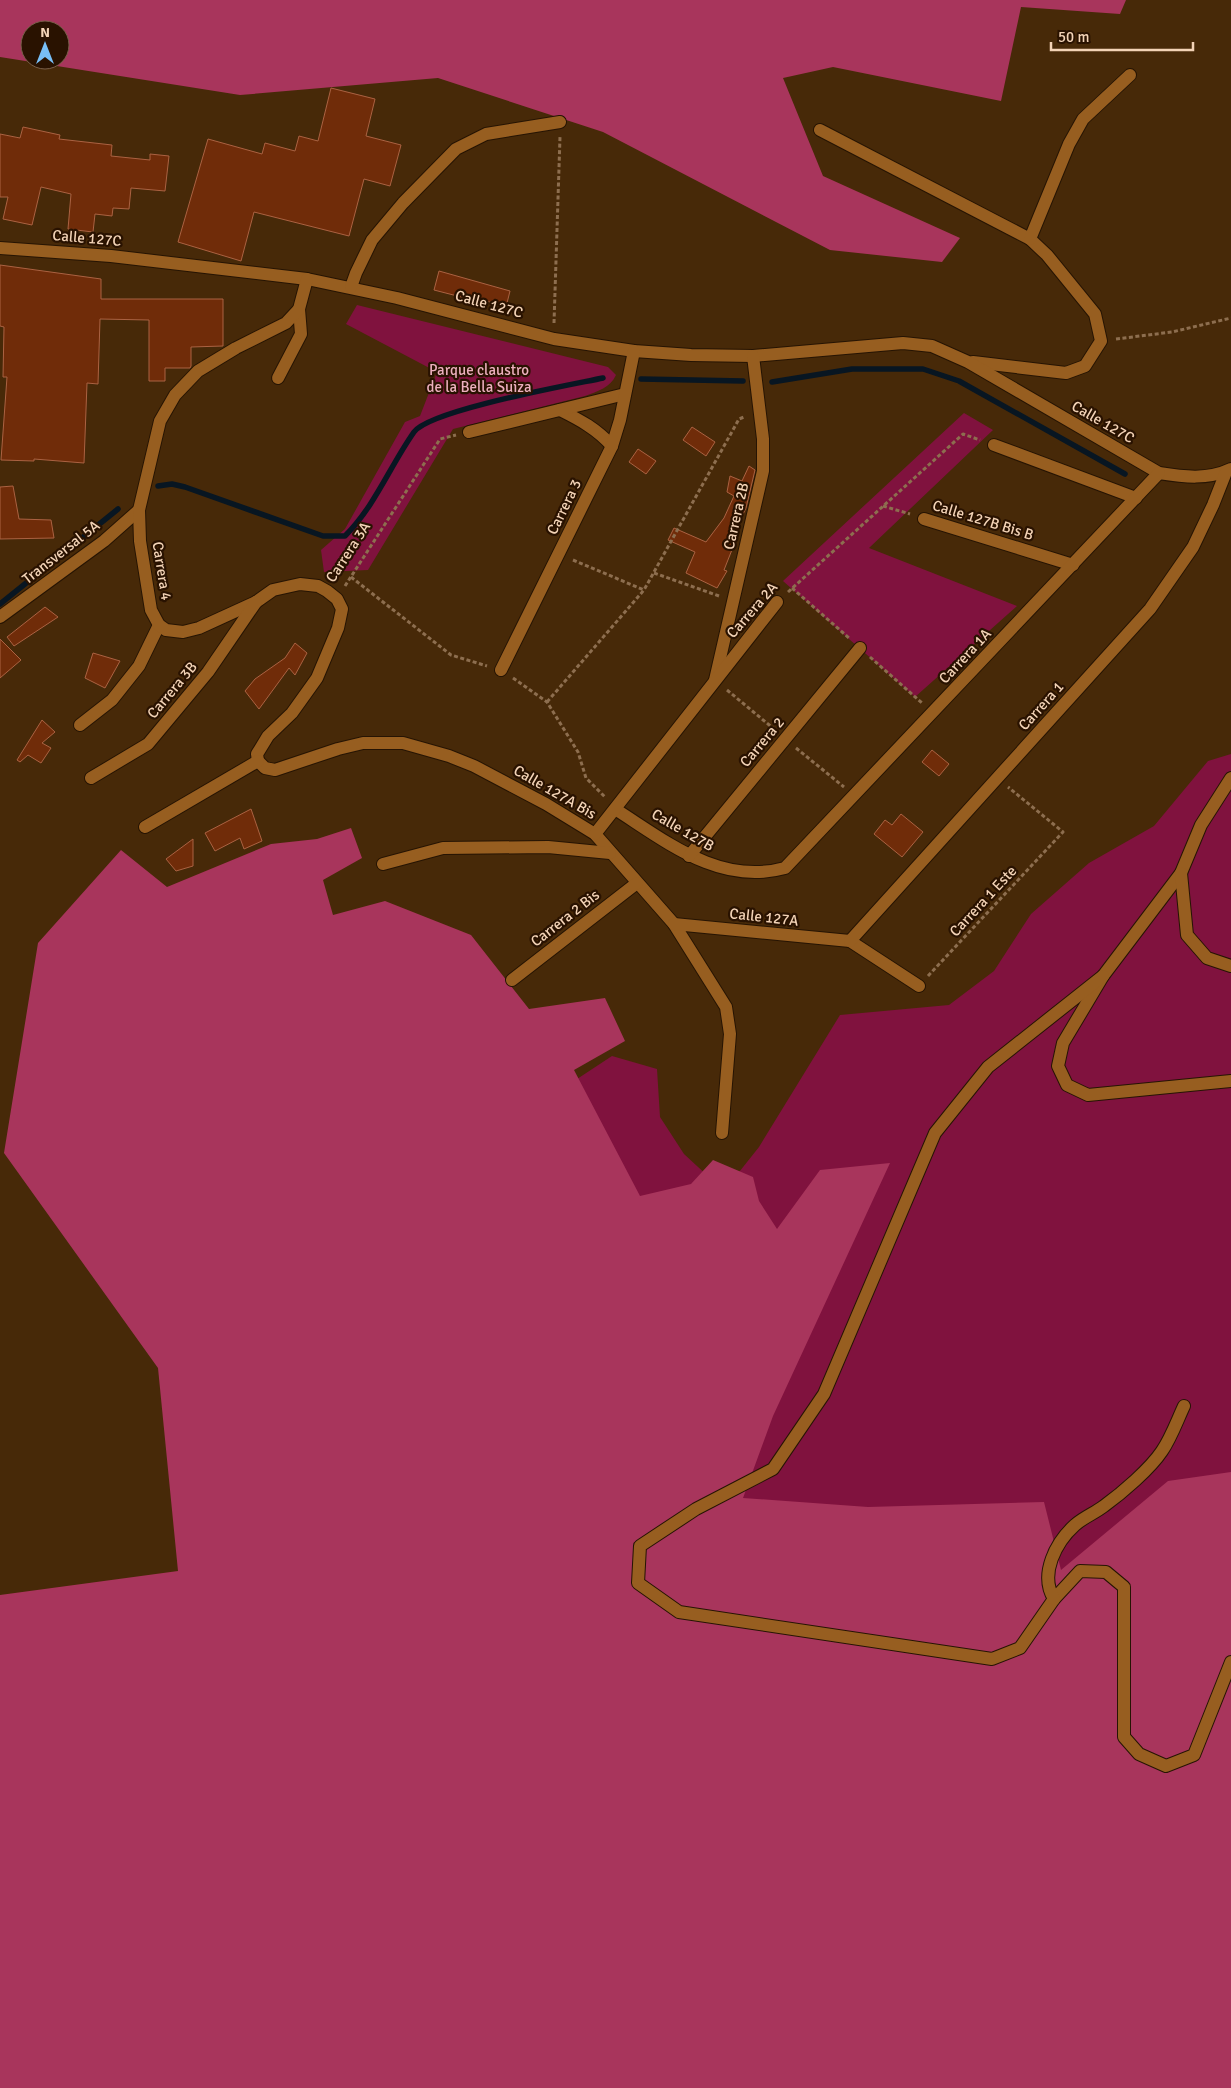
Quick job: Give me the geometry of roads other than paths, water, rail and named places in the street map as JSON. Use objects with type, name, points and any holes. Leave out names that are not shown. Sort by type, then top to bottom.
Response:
[{"type":"street","points":[[820,130],[1030,239],[1068,144],[1082,119],[1130,75]]},
{"type":"street","points":[[351,287],[372,240],[403,203],[456,150],[486,134],[560,122]]},
{"type":"street","name":"Calle 127C","points":[[968,362],[1066,372],[1085,366],[1101,341],[1095,314],[1047,255],[1030,239]]},
{"type":"street","name":"Calle 127C","points":[[0,248],[111,256],[307,279],[351,287],[464,314],[554,339],[634,351],[692,355],[753,356],[902,343],[932,346],[968,362],[1159,473],[1182,477],[1203,477],[1228,470]]},
{"type":"street","points":[[278,378],[301,334],[299,309],[307,279]]},
{"type":"street","name":"Carrera 4","points":[[159,625],[152,610],[140,541],[139,510],[160,421],[175,395],[198,371],[236,348],[286,324],[299,309]]},
{"type":"street","name":"Carrera 3","points":[[501,670],[612,446],[620,420],[634,351]]},
{"type":"street","name":"Carrera 2B","points":[[715,680],[764,471],[764,439],[753,356]]},
{"type":"street","points":[[469,432],[625,394]]},
{"type":"street","points":[[560,410],[588,424],[612,446]]},
{"type":"street","points":[[994,445],[1136,498]]},
{"type":"street","name":"Carrera 1","points":[[850,941],[1150,609],[1193,548],[1228,470]]},
{"type":"street","name":"Carrera 1A","points":[[794,860],[1159,473]]},
{"type":"street","name":"Transversal 5A","points":[[0,617],[43,587],[104,540],[139,510]]},
{"type":"street","name":"Calle 127B Bis B","points":[[924,519],[1073,565]]},
{"type":"street","name":"Carrera 3A","points":[[256,602],[273,590],[300,584],[318,586],[337,599],[342,609],[342,618],[317,678],[292,713],[268,736],[258,754],[258,761]]},
{"type":"street","points":[[80,725],[112,700],[139,666],[159,625],[166,630],[190,631],[256,602]]},
{"type":"street","name":"Carrera 3B","points":[[91,778],[148,744],[208,672],[256,602]]},
{"type":"street","name":"Carrera 2A","points":[[595,834],[776,602]]},
{"type":"street","name":"Carrera 2","points":[[689,856],[860,648]]},
{"type":"street","name":"Calle 127A Bis","points":[[258,761],[265,768],[275,770],[338,749],[363,743],[403,743],[449,756],[474,766],[546,804],[595,834],[674,924],[726,1007],[730,1034],[722,1132]]},
{"type":"street","points":[[145,826],[258,761]]},
{"type":"street","points":[[1231,778],[1201,825],[1181,873],[1103,976],[1062,1043],[1058,1066],[1067,1085],[1088,1095],[1231,1081]]},
{"type":"street","name":"Calle 127B","points":[[615,809],[689,856],[719,868],[750,872],[769,872],[785,868],[794,860]]},
{"type":"street","points":[[383,864],[443,848],[548,847],[610,852]]},
{"type":"street","points":[[1181,873],[1187,935],[1207,958],[1231,966]]},
{"type":"street","name":"Carrera 2 Bis","points":[[512,980],[638,883]]},
{"type":"street","name":"Calle 127A","points":[[674,924],[850,941]]},
{"type":"street","points":[[850,941],[919,986]]},
{"type":"street","points":[[1103,976],[988,1067],[935,1133],[824,1394],[773,1470],[696,1509],[640,1546],[638,1583],[679,1612],[992,1659],[1020,1648],[1054,1599],[1080,1571],[1106,1572],[1124,1587],[1124,1738],[1139,1754],[1166,1766],[1194,1754],[1231,1662]]},
{"type":"street","points":[[1054,1599],[1050,1592],[1048,1581],[1049,1565],[1063,1538],[1076,1524],[1104,1506],[1130,1485],[1162,1451],[1184,1406]]},
{"type":"waterway","points":[[772,382],[852,369],[923,369],[959,381],[1125,474]]},
{"type":"waterway","points":[[158,486],[172,484],[185,487],[323,536],[345,536],[365,512],[414,432],[425,424],[446,415],[502,399],[603,378]]},
{"type":"waterway","points":[[641,379],[743,381]]},
{"type":"waterway","points":[[0,604],[118,509]]},
{"type":"park label","name":"Parque claustro de la Bella Suiza","points":[[479,378]]}]
